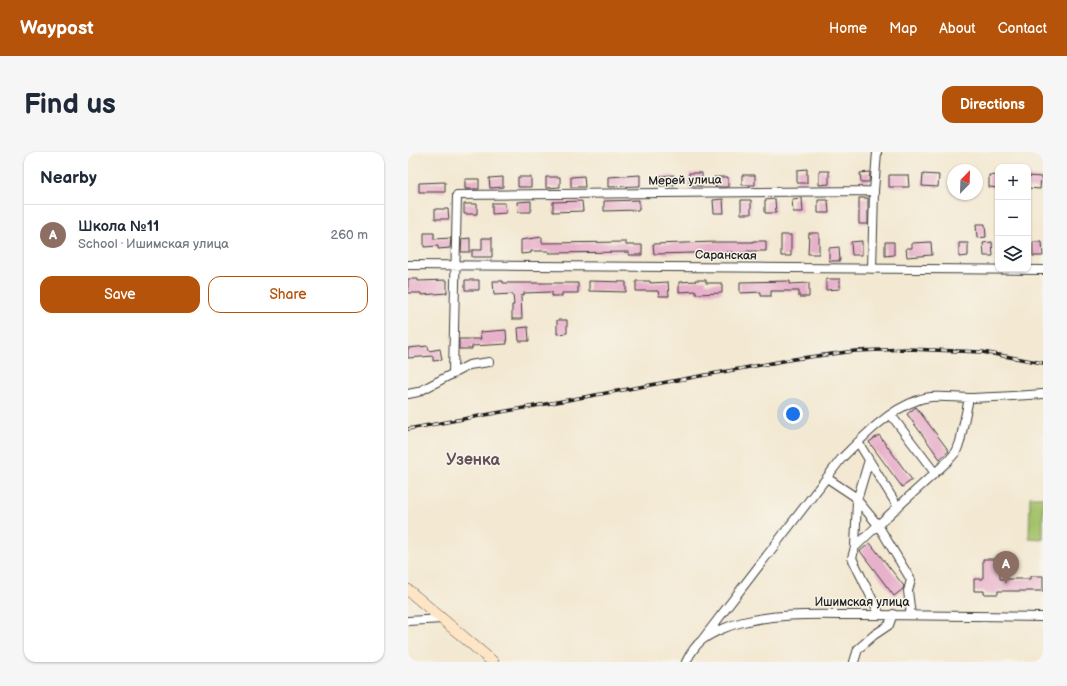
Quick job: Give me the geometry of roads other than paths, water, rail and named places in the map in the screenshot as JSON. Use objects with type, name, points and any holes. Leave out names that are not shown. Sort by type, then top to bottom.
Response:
[{"type":"street","points":[[872,269],[874,191],[877,152]]},
{"type":"street","name":"Мерей улица","points":[[456,265],[457,195],[874,191]]},
{"type":"street","name":"Саранская","points":[[408,265],[1043,270]]},
{"type":"street","points":[[453,374],[456,265]]},
{"type":"street","points":[[408,394],[418,392],[469,366],[489,362]]},
{"type":"street","points":[[702,640],[841,459],[866,434],[899,409],[919,399],[933,397],[969,398],[1043,394]]},
{"type":"street","points":[[855,547],[948,461],[959,447],[969,398]]},
{"type":"street","points":[[891,415],[935,473]]},
{"type":"street","points":[[858,442],[898,507]]},
{"type":"street","points":[[869,460],[857,500],[855,547],[852,558],[880,615]]},
{"type":"street","points":[[827,478],[854,496],[878,526],[911,580],[908,591],[911,614]]},
{"type":"street","points":[[408,590],[493,662]]},
{"type":"street","name":"Ишимская улица","points":[[686,662],[691,652],[702,640],[716,632],[743,622],[777,616],[815,614],[911,614],[1043,617]]},
{"type":"street","points":[[854,662],[858,649],[874,635],[889,625],[893,614]]},
{"type":"street","points":[[408,620],[442,619]]},
{"type":"railway","points":[[408,429],[794,359],[855,351],[908,349],[982,352],[1043,363]]},
{"type":"place","name":"Школа №11","points":[[1006,584]]},
{"type":"district","name":"Узенка","points":[[473,459]]}]
